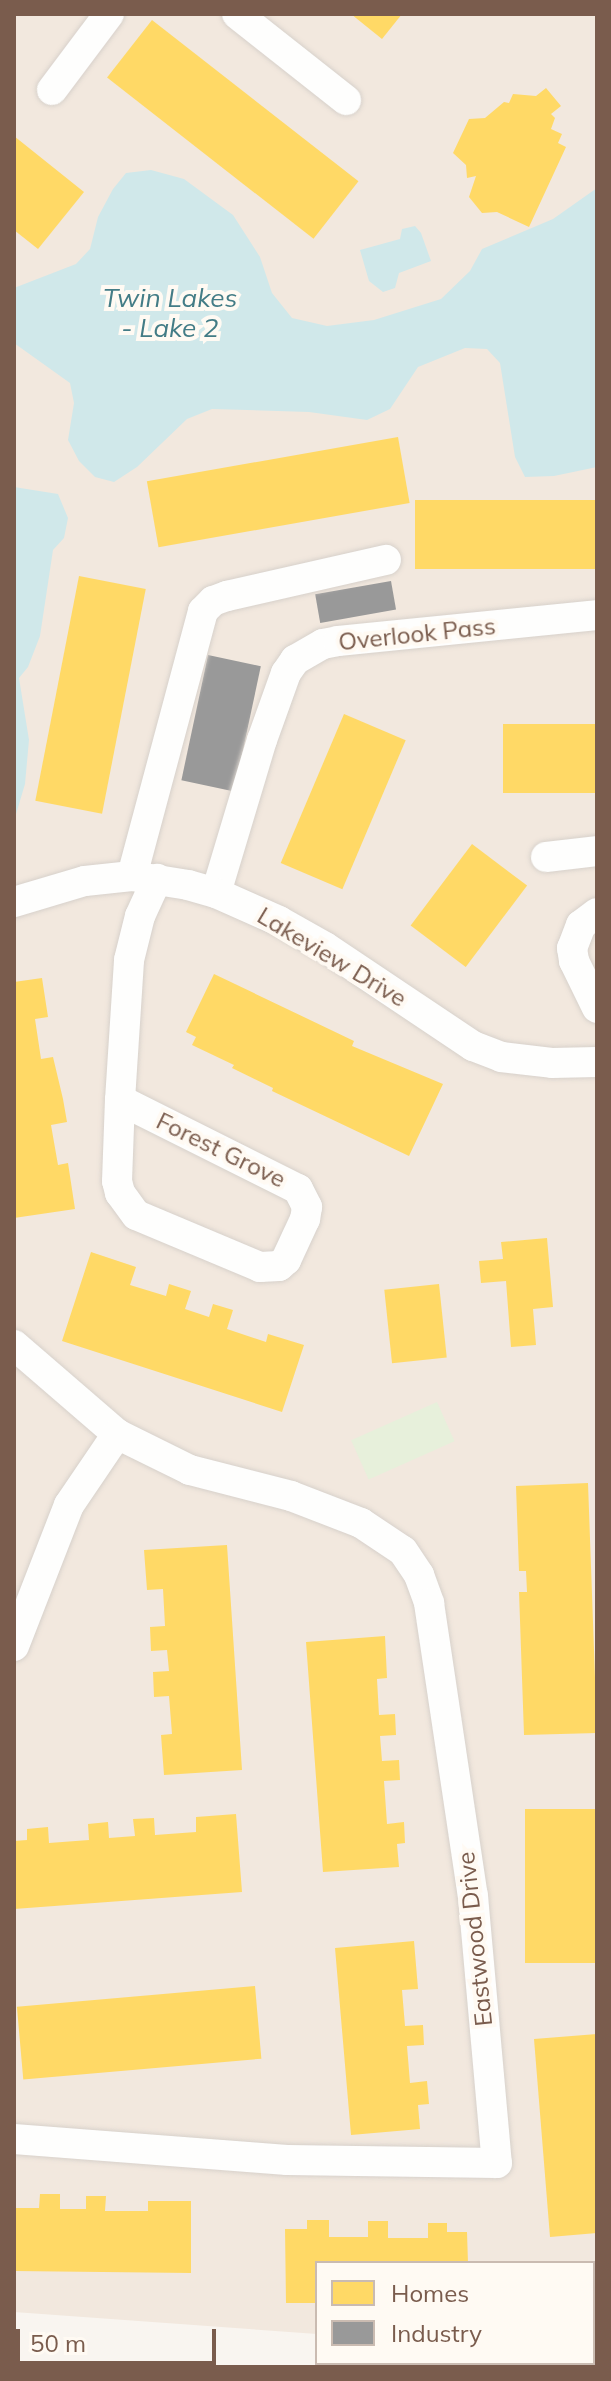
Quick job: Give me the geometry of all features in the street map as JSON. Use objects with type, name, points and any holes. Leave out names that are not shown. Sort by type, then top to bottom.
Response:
[{"type":"street","points":[[52,90],[109,14]]},
{"type":"street","points":[[237,14],[346,100]]},
{"type":"street","points":[[145,877],[203,611],[213,601],[227,596],[386,560]]},
{"type":"street","name":"Overlook Pass","points":[[216,893],[262,740],[286,673],[295,660],[323,644],[338,641],[597,615]]},
{"type":"street","points":[[546,857],[597,851]]},
{"type":"street","name":"Lakeview Drive","points":[[14,902],[85,881],[145,877],[216,893],[325,947],[473,1046],[501,1057],[552,1063],[597,1062]]},
{"type":"street","name":"Forest Grove","points":[[120,1100],[298,1189],[307,1207],[305,1219],[286,1260],[279,1266],[260,1267],[136,1215],[120,1193],[117,1181],[120,1100],[129,960],[140,916],[145,877]]},
{"type":"street","points":[[597,913],[581,925],[572,948],[574,961],[597,1008]]},
{"type":"street","name":"Eastwood Drive","points":[[14,1345],[117,1434],[190,1470],[291,1496],[361,1523],[403,1551],[419,1575],[429,1603],[473,1896],[497,2163],[287,2160],[14,2139]]},
{"type":"street","points":[[14,1646],[69,1505],[117,1434]]},
{"type":"shaded area","points":[[14,14],[597,14],[597,2355],[595,2261],[315,2261],[315,2334],[14,2312]]},
{"type":"green space","points":[[437,1402],[454,1441],[369,1480],[351,1440]]},
{"type":"water","name":"Twin Lakes - Lake 2","points":[[151,170],[184,179],[233,215],[260,257],[272,293],[292,318],[327,326],[374,320],[441,299],[470,271],[482,249],[553,219],[597,188],[597,467],[554,476],[525,477],[515,457],[500,363],[487,349],[465,348],[418,367],[390,409],[367,420],[309,412],[212,409],[187,419],[137,467],[114,482],[95,477],[79,461],[68,440],[74,403],[70,383],[14,343],[14,288],[76,264],[90,249],[98,217],[113,189],[126,173]]},
{"type":"water","points":[[415,226],[421,233],[431,261],[399,273],[395,288],[383,292],[369,281],[360,250],[400,239],[402,229]]},
{"type":"water","points":[[14,487],[58,494],[68,518],[64,538],[53,550],[40,636],[28,667],[19,678],[29,740],[25,784],[14,821]]},
{"type":"building: Homes","points":[[351,14],[402,14],[382,39]]},
{"type":"building: Homes","points":[[152,20],[358,181],[314,239],[107,78]]},
{"type":"building: Homes","points":[[546,88],[561,106],[551,114],[555,118],[551,129],[562,134],[558,143],[566,147],[529,227],[497,212],[482,213],[469,197],[476,176],[467,178],[466,165],[453,153],[469,119],[485,118],[504,102],[509,103],[513,94],[536,96]]},
{"type":"building: Homes","points":[[14,136],[84,192],[38,249],[14,230]]},
{"type":"building: Homes","points":[[398,437],[410,503],[159,547],[147,481]]},
{"type":"building: Homes","points":[[415,500],[597,500],[597,569],[415,569]]},
{"type":"building: Homes","points":[[79,576],[146,589],[102,814],[35,801]]},
{"type":"building: Homes","points":[[344,714],[406,740],[342,889],[281,863]]},
{"type":"building: Homes","points":[[503,724],[597,724],[597,793],[503,793]]},
{"type":"building: Homes","points":[[472,844],[527,886],[466,967],[411,925]]},
{"type":"building: Homes","points":[[214,974],[354,1041],[352,1046],[443,1084],[409,1156],[272,1091],[273,1088],[232,1068],[234,1065],[192,1045],[196,1037],[186,1032]]},
{"type":"building: Homes","points":[[42,978],[48,1017],[35,1019],[41,1059],[53,1057],[63,1099],[67,1122],[51,1125],[58,1165],[68,1163],[75,1209],[14,1218],[14,982]]},
{"type":"building: Homes","points":[[547,1238],[553,1307],[533,1309],[536,1345],[511,1347],[506,1281],[481,1283],[479,1261],[503,1259],[501,1242]]},
{"type":"building: Homes","points":[[91,1252],[136,1267],[130,1285],[166,1296],[169,1284],[191,1291],[185,1309],[209,1317],[213,1304],[233,1310],[227,1329],[266,1342],[268,1334],[304,1345],[282,1412],[62,1341]]},
{"type":"building: Homes","points":[[439,1284],[447,1358],[392,1363],[384,1290]]},
{"type":"building: Homes","points":[[588,1483],[597,1733],[524,1735],[519,1592],[527,1592],[526,1571],[519,1571],[516,1486]]},
{"type":"building: Homes","points":[[227,1545],[242,1770],[164,1775],[161,1735],[172,1734],[169,1696],[154,1697],[153,1672],[169,1671],[167,1650],[151,1651],[150,1627],[165,1626],[163,1589],[147,1590],[144,1550]]},
{"type":"building: Homes","points":[[385,1636],[387,1678],[377,1679],[379,1715],[395,1714],[396,1735],[380,1736],[382,1761],[399,1760],[400,1780],[384,1781],[387,1824],[404,1822],[405,1843],[397,1844],[399,1867],[323,1872],[306,1642]]},
{"type":"building: Homes","points":[[525,1809],[597,1809],[597,1963],[525,1963]]},
{"type":"building: Homes","points":[[236,1814],[242,1892],[14,1909],[14,1841],[27,1840],[27,1829],[48,1827],[49,1843],[89,1840],[88,1824],[108,1822],[109,1838],[135,1836],[133,1819],[154,1818],[155,1835],[196,1832],[196,1817]]},
{"type":"building: Homes","points":[[414,1941],[418,1989],[402,1990],[405,2026],[423,2025],[424,2045],[407,2046],[410,2083],[427,2081],[429,2104],[418,2105],[420,2129],[351,2135],[335,1948]]},
{"type":"building: Homes","points":[[255,1986],[261,2059],[23,2080],[17,2007]]},
{"type":"building: Homes","points":[[597,2034],[597,2233],[550,2237],[534,2039]]},
{"type":"building: Homes","points":[[40,2194],[60,2194],[60,2209],[86,2209],[86,2196],[106,2196],[105,2211],[148,2211],[148,2201],[191,2201],[191,2273],[14,2271],[14,2208],[39,2208]]},
{"type":"building: Homes","points":[[307,2220],[329,2220],[329,2237],[368,2237],[368,2221],[388,2221],[388,2238],[428,2238],[428,2223],[447,2223],[447,2232],[467,2232],[468,2261],[315,2261],[315,2303],[286,2303],[285,2229],[307,2229]]},
{"type":"building: Industry","points":[[391,581],[396,610],[320,623],[315,594]]},
{"type":"building: Industry","points":[[208,655],[261,666],[234,791],[181,780]]}]
